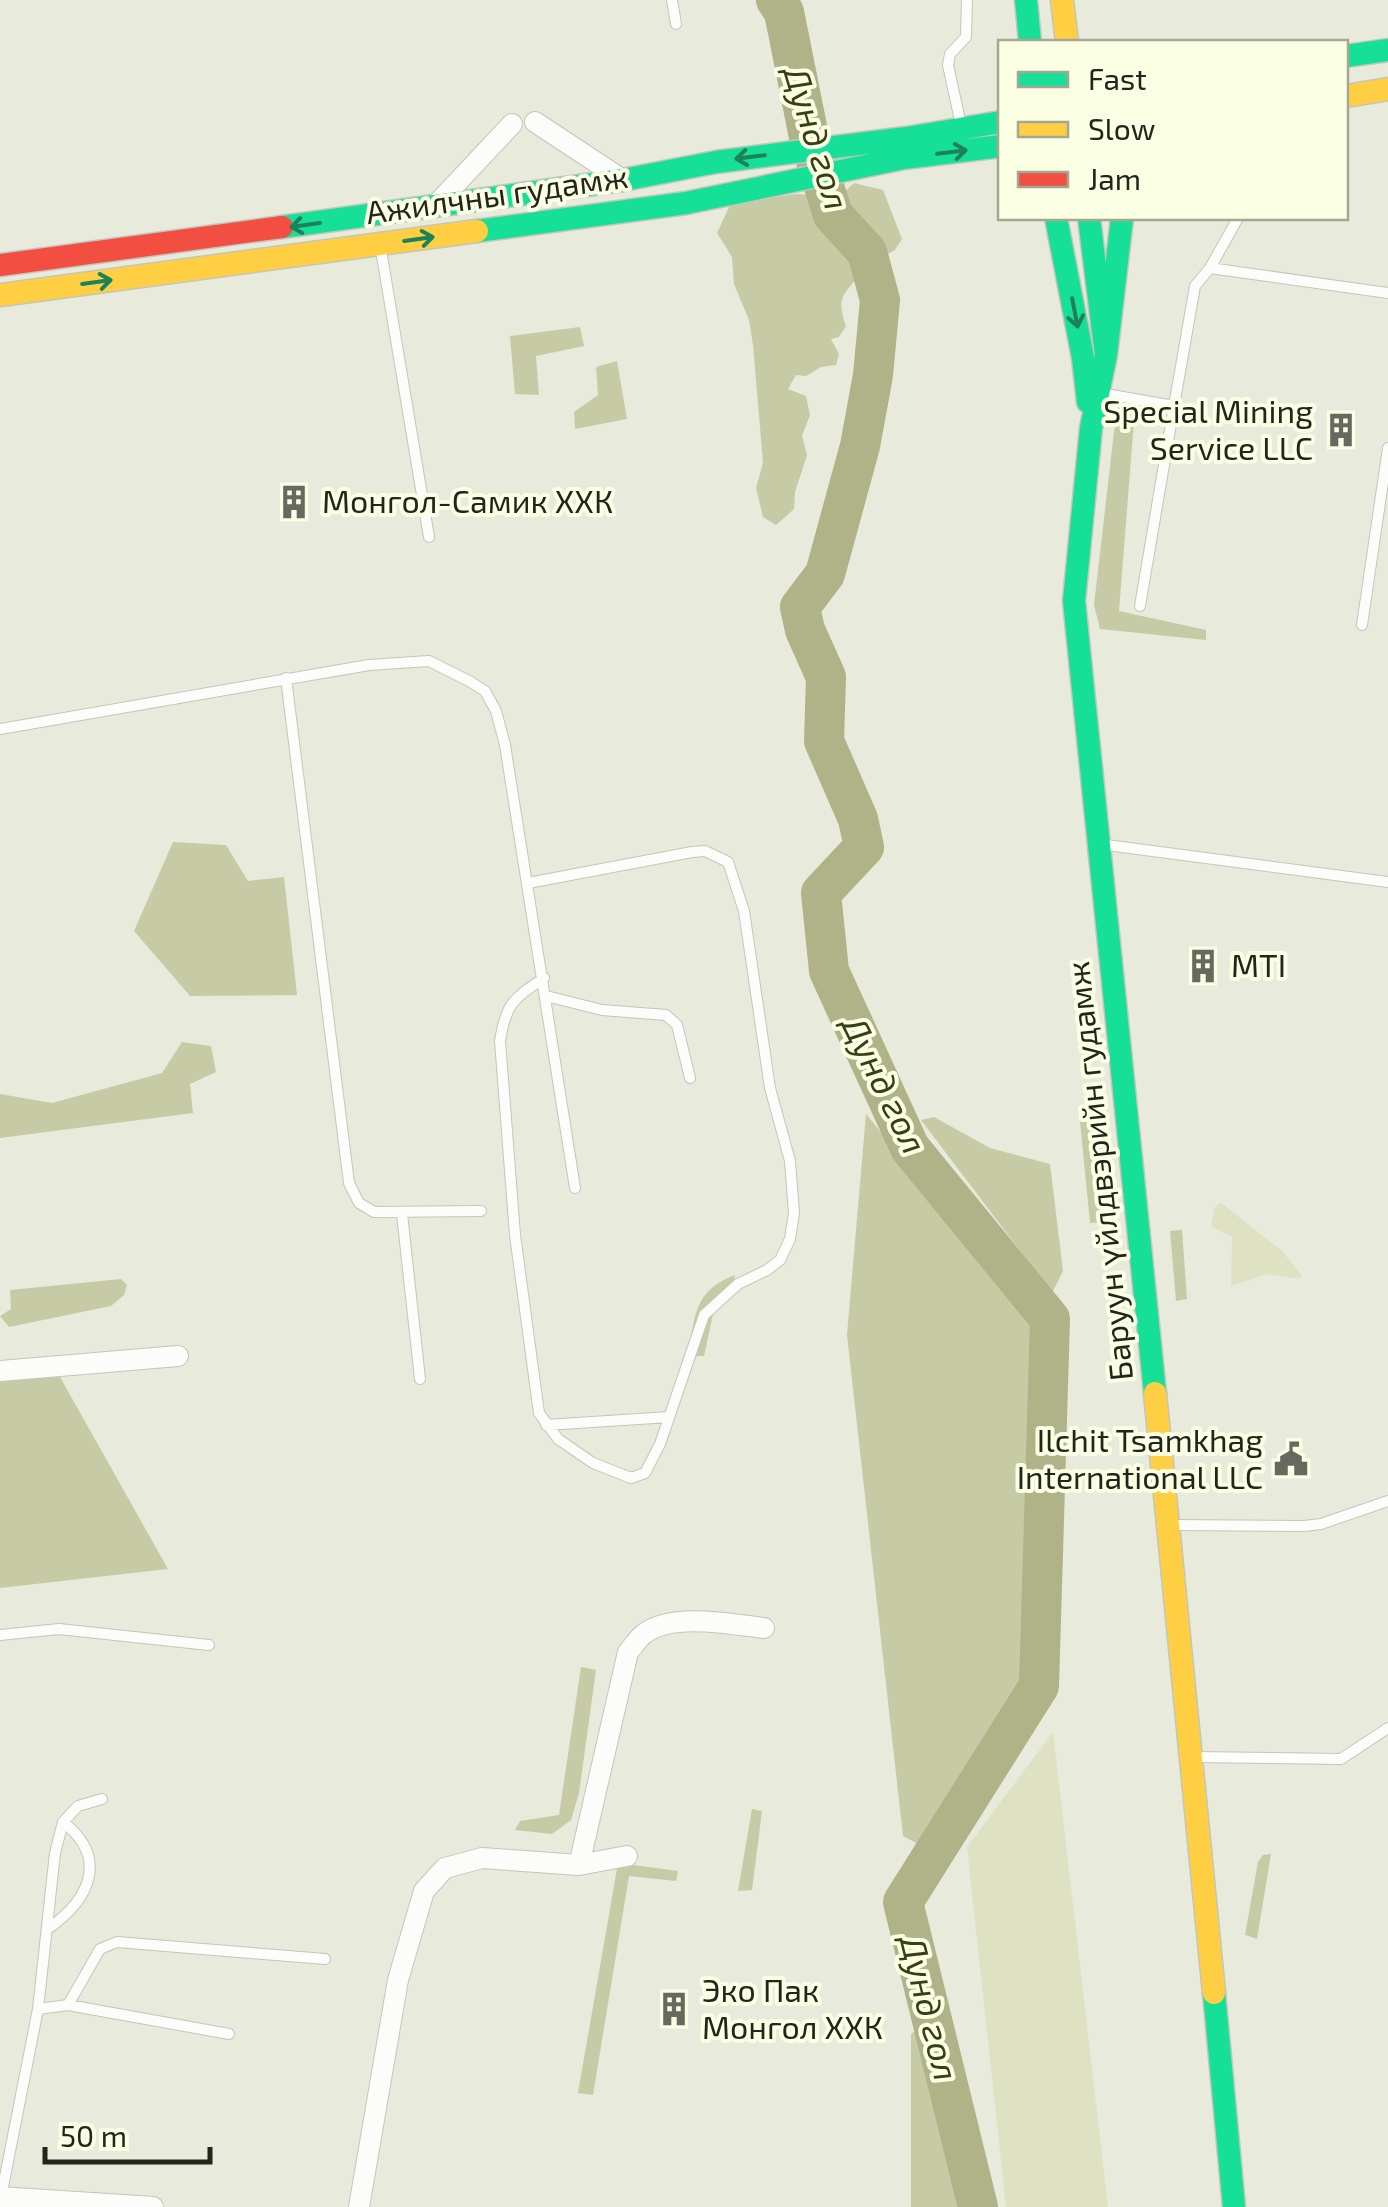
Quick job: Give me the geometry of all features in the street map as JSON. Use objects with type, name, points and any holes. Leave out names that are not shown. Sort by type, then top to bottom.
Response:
[{"type":"street","points":[[1026,0],[1030,40]]},
{"type":"street","points":[[1062,0],[1067,40]]},
{"type":"street","points":[[1348,56],[1388,50]]},
{"type":"street","points":[[1348,96],[1388,88]]},
{"type":"street","points":[[535,122],[622,180]]},
{"type":"street","name":"Ажилчны гудамж","points":[[0,266],[622,180],[678,166],[916,137],[998,122]]},
{"type":"street","points":[[434,207],[512,124]]},
{"type":"street","name":"Ажилчны гудамж","points":[[0,295],[686,203],[904,158],[998,146]]},
{"type":"street","name":"Баруун үйлдвэрийн гудамж","points":[[1056,220],[1083,358],[1091,428]]},
{"type":"street","name":"Баруун үйлдвэрийн гудамж","points":[[1089,220],[1106,355],[1091,428],[1074,602],[1169,1524],[1234,2207]]},
{"type":"street","points":[[1106,355],[1122,220]]},
{"type":"street","points":[[0,1370],[178,1356]]},
{"type":"street","points":[[580,1865],[628,1652],[645,1632],[664,1624],[713,1622],[764,1628]]},
{"type":"street","points":[[359,2207],[398,1980],[424,1891],[445,1868],[482,1858],[580,1865],[627,1856]]},
{"type":"street","points":[[1,2197],[153,2207]]},
{"type":"lane","points":[[672,0],[676,24]]},
{"type":"lane","points":[[962,130],[948,65],[950,54],[966,38],[968,0]]},
{"type":"lane","points":[[1140,606],[1195,286],[1210,268],[1237,220]]},
{"type":"lane","points":[[380,244],[429,536]]},
{"type":"lane","points":[[1210,268],[1388,294]]},
{"type":"lane","points":[[1099,393],[1174,406]]},
{"type":"lane","points":[[1362,624],[1388,448]]},
{"type":"lane","points":[[0,729],[369,665],[430,661],[485,691],[496,711],[505,746],[576,1188]]},
{"type":"lane","points":[[286,678],[349,1183],[358,1202],[374,1212],[481,1211]]},
{"type":"lane","points":[[1098,844],[1388,882]]},
{"type":"lane","points":[[528,883],[705,850],[728,862],[737,883],[764,1031],[770,1088],[790,1161],[794,1213],[790,1239],[780,1260],[738,1284],[704,1315],[660,1444],[645,1473],[631,1478],[593,1464],[558,1439],[539,1413],[515,1235],[500,1041],[504,1014],[518,995],[544,978]]},
{"type":"lane","points":[[546,996],[602,1010],[666,1015],[677,1025],[690,1078]]},
{"type":"lane","points":[[402,1214],[420,1379]]},
{"type":"lane","points":[[546,1425],[669,1417]]},
{"type":"lane","points":[[1169,1524],[1304,1526],[1388,1500]]},
{"type":"lane","points":[[0,1634],[59,1629],[209,1645]]},
{"type":"lane","points":[[1189,1757],[1341,1759],[1388,1728]]},
{"type":"lane","points":[[1,2197],[38,2009],[56,1853],[64,1822],[78,1806],[102,1798]]},
{"type":"lane","points":[[49,1928],[71,1912],[91,1869],[88,1849],[64,1822]]},
{"type":"lane","points":[[68,2005],[100,1948],[117,1942],[325,1958]]},
{"type":"lane","points":[[38,2009],[68,2005],[230,2034]]},
{"type":"green space","points":[[770,0],[795,0],[798,26],[810,46],[807,69],[786,44],[783,24],[772,17],[776,9]]},
{"type":"green space","points":[[854,183],[883,190],[902,239],[895,250],[882,257],[838,210],[843,193]]},
{"type":"green space","points":[[809,195],[827,232],[849,244],[863,266],[841,305],[846,326],[839,337],[831,339],[839,354],[836,365],[821,367],[806,376],[796,375],[788,389],[806,396],[810,415],[802,436],[807,455],[795,492],[794,509],[776,525],[763,517],[756,488],[763,463],[749,320],[734,284],[732,257],[717,233],[731,203]]},
{"type":"green space","points":[[580,327],[584,346],[536,356],[539,395],[515,394],[510,336]]},
{"type":"green space","points":[[617,361],[627,419],[575,429],[574,412],[598,395],[596,367]]},
{"type":"green space","points":[[1117,406],[1135,408],[1119,611],[1206,630],[1206,640],[1100,629],[1094,605]]},
{"type":"green space","points":[[173,842],[226,845],[248,881],[284,877],[297,995],[190,996],[134,931]]},
{"type":"green space","points":[[182,1042],[211,1046],[216,1072],[190,1084],[193,1113],[0,1138],[0,1094],[52,1103],[162,1073]]},
{"type":"green space","points":[[866,1114],[1039,1328],[1028,1686],[920,1845],[903,1836],[847,1335]]},
{"type":"green space","points":[[934,1117],[990,1148],[1050,1164],[1063,1271],[1052,1293],[921,1120]]},
{"type":"green space","points":[[1104,1117],[1112,1222],[1090,1223],[1080,1121]]},
{"type":"green space","points":[[1221,1203],[1281,1250],[1302,1276],[1299,1279],[1267,1274],[1231,1286],[1232,1237],[1211,1226],[1215,1207]]},
{"type":"green space","points":[[1182,1230],[1187,1299],[1176,1301],[1170,1231]]},
{"type":"green space","points":[[735,1275],[731,1297],[717,1296],[704,1356],[688,1356],[698,1306],[711,1289]]},
{"type":"green space","points":[[121,1279],[127,1285],[124,1295],[111,1306],[9,1327],[0,1316],[11,1309],[10,1290]]},
{"type":"green space","points":[[60,1377],[168,1569],[0,1588],[0,1378]]},
{"type":"green space","points":[[581,1667],[596,1670],[579,1793],[571,1820],[552,1834],[515,1830],[520,1821],[559,1815]]},
{"type":"green space","points":[[1053,1732],[1108,2207],[1006,2207],[967,1847]]},
{"type":"green space","points":[[752,1809],[762,1811],[752,1890],[738,1891]]},
{"type":"green space","points":[[1271,1854],[1257,1939],[1245,1935],[1258,1862],[1263,1855]]},
{"type":"green space","points":[[618,1863],[678,1871],[676,1881],[629,1876],[593,2095],[578,2093]]},
{"type":"green space","points":[[948,2009],[976,2207],[911,2207],[911,2034]]},
{"type":"waterway","name":"Дунд гол","points":[[776,0],[784,12],[810,142],[833,215],[867,252],[880,300],[873,375],[860,446],[825,574],[800,607],[805,630],[826,677],[824,741],[858,819],[864,847],[821,893],[829,971],[910,1148],[1050,1319],[1039,1686],[903,1902],[978,2207]]},
{"type":"traffic: fast","points":[[1026,0],[1030,40]]},
{"type":"traffic: fast","points":[[1348,56],[1388,50]]},
{"type":"traffic: fast","points":[[282,227],[998,123]]},
{"type":"traffic: fast","points":[[477,231],[686,203],[904,158],[998,146]]},
{"type":"traffic: fast","points":[[1056,220],[1088,402]]},
{"type":"traffic: fast","points":[[1089,220],[1106,355],[1091,428],[1074,601],[1155,1393]]},
{"type":"traffic: fast","points":[[1106,355],[1122,220]]},
{"type":"traffic: fast","points":[[1214,1993],[1234,2207]]},
{"type":"traffic: slow","points":[[1062,0],[1067,40]]},
{"type":"traffic: slow","points":[[1348,96],[1388,89]]},
{"type":"traffic: slow","points":[[0,295],[477,231]]},
{"type":"traffic: slow","points":[[1155,1393],[1214,1993]]},
{"type":"traffic: jam","points":[[0,265],[282,227]]},
{"type":"place","name":"Special Mining Service LLC","points":[[1341,430]]},
{"type":"place","name":"Монгол-Самик ХХК","points":[[294,502]]},
{"type":"place","name":"MTI","points":[[1203,966]]},
{"type":"place","name":"Ilchit Tsamkhag International LLC","points":[[1291,1459]]},
{"type":"place","name":"Эко Пак Монгол ХХК","points":[[674,2009]]}]
